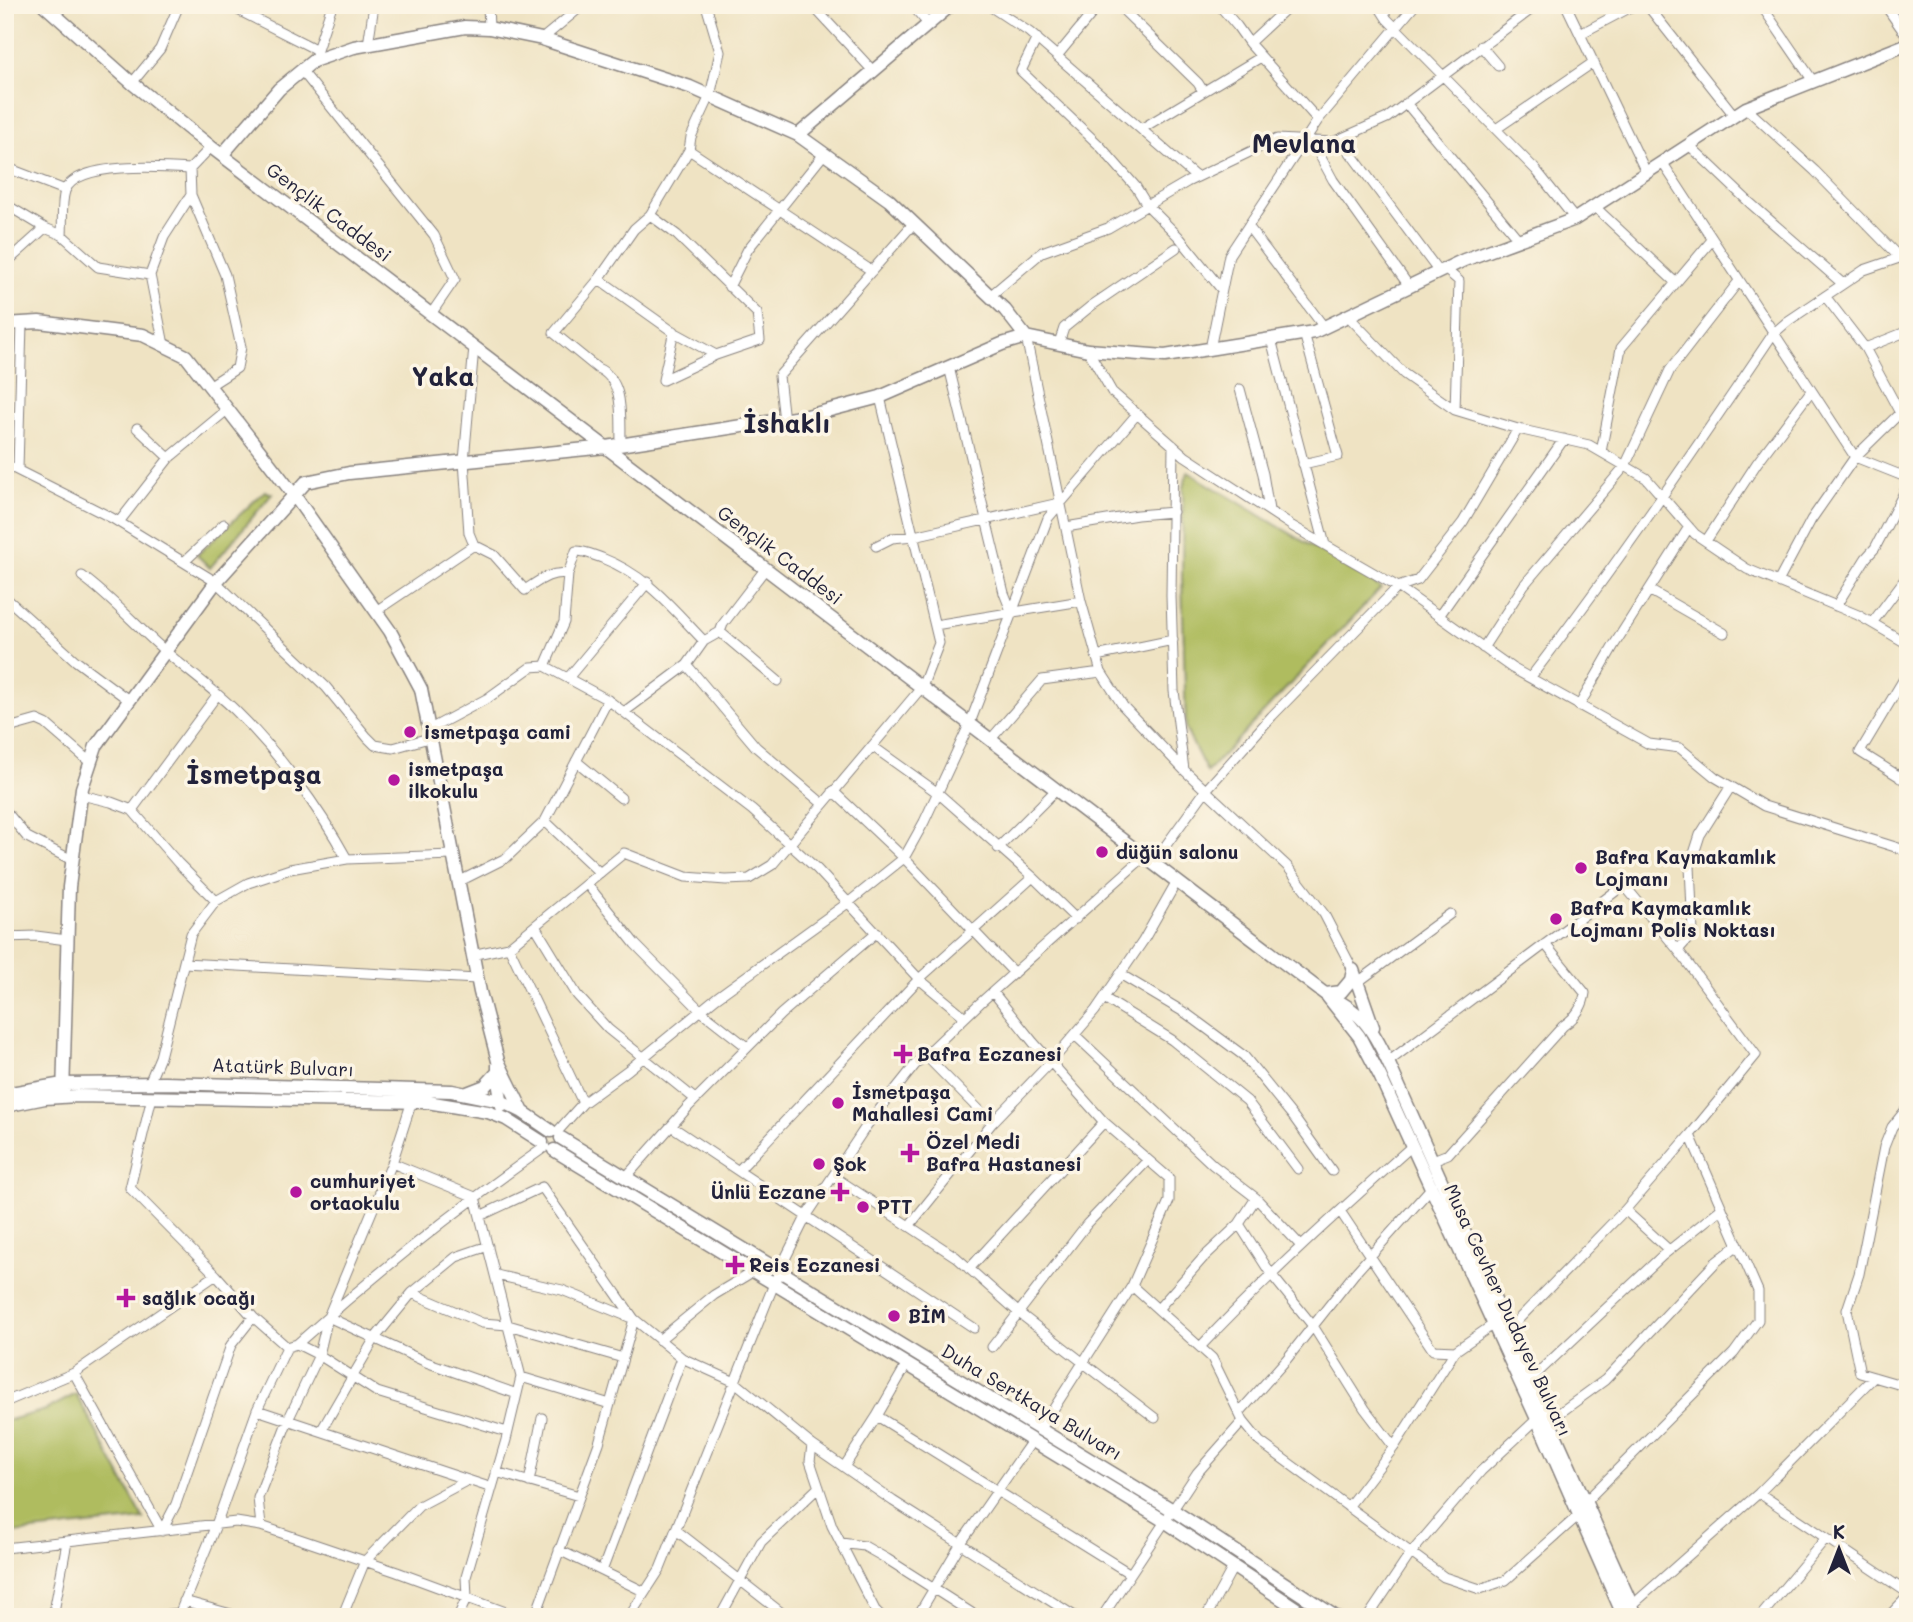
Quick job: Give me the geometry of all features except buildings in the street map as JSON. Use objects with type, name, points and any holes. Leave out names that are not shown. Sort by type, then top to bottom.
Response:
[{"type":"main road","name":"Gençlik Caddesi","points":[[44,5],[132,83],[217,151],[1325,994]]},
{"type":"main road","points":[[798,135],[951,5]]},
{"type":"main road","points":[[217,151],[279,89],[302,71],[315,55],[465,27],[489,27],[542,39],[690,87],[798,135],[889,200],[990,296],[1026,337]]},
{"type":"main road","points":[[63,1090],[69,887],[81,795],[96,747],[216,582],[306,482],[338,475],[606,447],[784,421],[880,397],[1002,344],[1026,337],[1088,350],[1165,356],[1304,334],[1348,316],[1442,270],[1575,219],[1746,107],[1908,44]]},
{"type":"main road","points":[[6,321],[39,322],[143,335],[186,356],[294,495],[390,632],[421,689],[472,955],[498,1067],[501,1101],[506,1119]]},
{"type":"main road","points":[[1325,994],[1342,992],[1355,976]]},
{"type":"main road","points":[[1349,1024],[1355,976]]},
{"type":"main road","name":"Musa Cevher Dudayev Bulvarı","points":[[1355,976],[1375,1034],[1531,1379],[1579,1515],[1627,1614]]},
{"type":"main road","name":"Musa Cevher Dudayev Bulvarı","points":[[1325,994],[1352,1008],[1375,1034]]},
{"type":"main road","name":"Musa Cevher Dudayev Bulvarı","points":[[1325,994],[1349,1024],[1374,1063],[1493,1324],[1586,1501],[1627,1614]]},
{"type":"main road","points":[[467,1093],[485,1086],[498,1067]]},
{"type":"main road","points":[[498,1067],[523,1112]]},
{"type":"main road","points":[[149,1083],[152,1097]]},
{"type":"main road","name":"Atatürk Bulvarı","points":[[5,1094],[149,1083],[467,1093],[501,1101],[556,1134]]},
{"type":"main road","points":[[152,1097],[165,1083]]},
{"type":"main road","name":"Duha Sertkaya Bulvarı","points":[[5,1106],[63,1090],[152,1097],[412,1101],[470,1108],[506,1119],[906,1364],[1036,1436]]},
{"type":"main road","points":[[547,1146],[561,1144],[556,1134]]},
{"type":"main road","name":"Duha Sertkaya Bulvarı","points":[[556,1134],[780,1269],[1036,1436],[1336,1617]]},
{"type":"main road","name":"Duha Sertkaya Bulvarı","points":[[1167,1515],[1233,1567],[1309,1617]]},
{"type":"street","points":[[132,83],[160,49],[179,5]]},
{"type":"street","points":[[228,5],[315,55],[332,5]]},
{"type":"street","points":[[368,45],[374,5]]},
{"type":"street","points":[[488,5],[489,27]]},
{"type":"street","points":[[542,39],[583,5]]},
{"type":"street","points":[[621,444],[618,388],[605,371],[597,368],[554,333],[634,229],[650,215],[689,150],[691,137],[709,96],[720,52],[706,5]]},
{"type":"street","points":[[812,5],[874,72]]},
{"type":"street","points":[[912,5],[929,25]]},
{"type":"street","points":[[988,5],[1037,38],[1196,177]]},
{"type":"street","points":[[1057,56],[1099,5]]},
{"type":"street","points":[[1118,5],[1198,83],[1203,92]]},
{"type":"street","points":[[1219,5],[1318,120]]},
{"type":"street","points":[[1249,43],[1290,5]]},
{"type":"street","points":[[1378,5],[1396,27],[1536,170],[1575,219]]},
{"type":"street","points":[[1210,349],[1229,255],[1318,120],[1415,5]]},
{"type":"street","points":[[990,296],[1042,252],[1108,228],[1196,177],[1277,139],[1333,142],[1387,118],[1537,5]]},
{"type":"street","points":[[1566,5],[1646,172]]},
{"type":"street","points":[[1580,34],[1635,5]]},
{"type":"street","points":[[1647,5],[1734,115]]},
{"type":"street","points":[[1761,5],[1813,81]]},
{"type":"street","points":[[1885,5],[1908,38]]},
{"type":"street","points":[[1037,38],[1021,71],[1100,146],[1136,187],[1147,205],[1179,237],[1222,290]]},
{"type":"street","points":[[1481,46],[1498,66]]},
{"type":"street","points":[[1142,129],[1261,57]]},
{"type":"street","points":[[1496,129],[1594,62]]},
{"type":"street","points":[[302,71],[434,236],[455,279],[431,314]]},
{"type":"street","points":[[1406,103],[1519,240]]},
{"type":"street","points":[[1530,678],[1663,498],[1773,334],[1788,320],[1864,270],[1904,257],[1746,107]]},
{"type":"street","points":[[1306,139],[1409,286]]},
{"type":"street","points":[[1340,139],[1442,270],[1459,281],[1455,410]]},
{"type":"street","points":[[1689,145],[1750,203],[1843,284]]},
{"type":"street","points":[[689,150],[872,271]]},
{"type":"street","points":[[62,235],[65,190],[77,177],[133,166],[190,169],[217,151]]},
{"type":"street","points":[[729,287],[748,249],[824,154]]},
{"type":"street","points":[[1662,162],[1855,457],[1908,478]]},
{"type":"street","points":[[5,167],[65,190]]},
{"type":"street","points":[[190,169],[191,195],[225,275],[241,347],[237,368],[209,386]]},
{"type":"street","points":[[164,345],[150,275],[164,237],[191,195]]},
{"type":"street","points":[[5,204],[62,235],[98,267],[150,275]]},
{"type":"street","points":[[1594,206],[1675,283]]},
{"type":"street","points":[[650,215],[677,234],[757,313],[760,340],[716,355],[663,380],[674,331]]},
{"type":"street","points":[[784,421],[779,376],[914,223]]},
{"type":"street","points":[[1248,226],[1324,327]]},
{"type":"street","points":[[5,264],[45,228]]},
{"type":"street","points":[[1601,452],[1620,348],[1712,240]]},
{"type":"street","points":[[1059,343],[1064,328],[1091,306],[1176,248]]},
{"type":"street","points":[[598,279],[674,331],[716,355]]},
{"type":"street","points":[[1483,648],[1524,585],[1625,466],[1670,370],[1738,281]]},
{"type":"street","points":[[1778,582],[1811,520],[1855,457],[1904,411],[1865,348],[1825,296]]},
{"type":"street","points":[[1348,316],[1404,374],[1455,410],[1518,429],[1589,445],[1646,478],[1689,527],[1747,569],[1836,606],[1908,644]]},
{"type":"street","points":[[18,469],[22,323]]},
{"type":"street","points":[[1865,348],[1908,331]]},
{"type":"street","points":[[1303,464],[1338,456],[1304,334]]},
{"type":"street","points":[[1026,337],[1081,601],[1101,673],[1123,706],[1184,770],[1287,866],[1324,914],[1355,976],[1450,914]]},
{"type":"street","points":[[1271,339],[1325,545]]},
{"type":"street","points":[[474,347],[464,461],[469,533],[474,545],[494,555],[525,590],[548,575],[557,572],[568,574]]},
{"type":"street","points":[[1088,350],[1112,392],[1185,456],[1325,545],[1398,587],[1530,678],[1649,744],[1680,748],[1715,777],[1764,806],[1908,851]]},
{"type":"street","points":[[949,367],[1004,593],[1012,612]]},
{"type":"street","points":[[1240,389],[1264,474],[1269,510]]},
{"type":"street","points":[[1706,541],[1756,463],[1811,391]]},
{"type":"street","points":[[472,955],[509,947],[624,853],[685,877],[749,879],[772,865],[922,687],[939,643],[880,397]]},
{"type":"street","points":[[119,522],[169,458],[227,410]]},
{"type":"street","points":[[556,1134],[583,1103],[644,1058],[701,1010],[849,902],[904,858],[970,723],[1048,518],[1137,414]]},
{"type":"street","points":[[137,428],[169,458]]},
{"type":"street","points":[[629,1617],[660,1569],[780,1269],[807,1215],[867,1125],[915,1065],[965,1017],[1149,859],[1272,716],[1398,587],[1418,579],[1463,522],[1518,429]]},
{"type":"street","points":[[1439,616],[1564,439]]},
{"type":"street","points":[[1173,445],[1174,691],[1184,770]]},
{"type":"street","points":[[5,464],[119,522],[216,582],[326,687],[375,745],[393,748],[429,734],[488,698],[531,667],[545,666],[608,699],[752,810],[849,902],[919,979],[965,1017]]},
{"type":"street","points":[[1836,606],[1875,548],[1908,485]]},
{"type":"street","points":[[876,546],[892,538],[914,536],[1061,503]]},
{"type":"street","points":[[1066,527],[1137,514],[1172,512]]},
{"type":"street","points":[[184,562],[224,524]]},
{"type":"street","points":[[1579,706],[1689,527]]},
{"type":"street","points":[[376,611],[474,545]]},
{"type":"street","points":[[545,666],[564,622],[568,574],[576,551],[583,551],[619,565],[648,582],[704,641]]},
{"type":"street","points":[[624,712],[687,665],[704,641],[720,632],[723,624],[766,568]]},
{"type":"street","points":[[1872,623],[1908,575]]},
{"type":"street","points":[[82,576],[235,710],[290,773],[327,822],[347,859]]},
{"type":"street","points":[[568,678],[648,582]]},
{"type":"street","points":[[1649,590],[1724,633]]},
{"type":"street","points":[[5,597],[76,662],[130,701]]},
{"type":"street","points":[[935,625],[1081,601]]},
{"type":"street","points":[[720,632],[778,681]]},
{"type":"street","points":[[1096,656],[1173,640]]},
{"type":"street","points":[[687,665],[756,747],[823,804]]},
{"type":"street","points":[[1908,672],[1860,751],[1904,780],[1908,763]]},
{"type":"street","points":[[991,739],[1042,680],[1101,673]]},
{"type":"street","points":[[132,810],[218,695]]},
{"type":"street","points":[[458,882],[506,858],[545,821],[608,699]]},
{"type":"street","points":[[5,729],[37,720],[46,724],[91,763]]},
{"type":"street","points":[[872,746],[938,793],[1076,919]]},
{"type":"street","points":[[576,761],[621,799]]},
{"type":"street","points":[[1678,950],[1693,933],[1690,866],[1700,835],[1731,786]]},
{"type":"street","points":[[998,848],[1057,789]]},
{"type":"street","points":[[833,791],[904,858],[1014,973]]},
{"type":"street","points":[[81,795],[132,810],[178,863],[216,901]]},
{"type":"street","points":[[5,810],[27,837],[72,860]]},
{"type":"street","points":[[545,821],[600,873]]},
{"type":"street","points":[[149,1083],[160,1057],[191,934],[216,901],[248,883],[290,869],[347,859],[452,855]]},
{"type":"street","points":[[739,1170],[919,979],[1033,877]]},
{"type":"street","points":[[909,1226],[992,1123],[1051,1062],[1104,998],[1143,941],[1177,881]]},
{"type":"street","points":[[587,884],[635,944],[701,1010],[747,1047]]},
{"type":"street","points":[[1388,1062],[1624,885],[1678,950],[1756,1055],[1625,1210],[1509,1329]]},
{"type":"street","points":[[535,926],[577,995],[608,1029],[695,1099]]},
{"type":"street","points":[[626,1177],[695,1099],[747,1047],[781,1014],[877,932]]},
{"type":"street","points":[[5,937],[36,936],[67,940]]},
{"type":"street","points":[[1433,1160],[1448,1154],[1584,1004],[1585,993],[1545,944]]},
{"type":"street","points":[[509,947],[583,1103]]},
{"type":"street","points":[[184,963],[477,979]]},
{"type":"street","points":[[1121,974],[1187,1014],[1244,1056],[1295,1119],[1332,1171]]},
{"type":"street","points":[[918,1617],[961,1543],[1084,1364],[1132,1286],[1169,1201],[1169,1178],[1104,1122],[993,992]]},
{"type":"street","points":[[1104,998],[1171,1040],[1247,1101],[1298,1169]]},
{"type":"street","points":[[1075,1035],[1213,1165],[1256,1198],[1301,1245]]},
{"type":"street","points":[[925,1055],[992,1123]]},
{"type":"street","points":[[160,1057],[165,1083]]},
{"type":"street","points":[[152,1097],[130,1188],[216,1275],[253,1317],[287,1347]]},
{"type":"street","points":[[261,1526],[258,1498],[288,1420],[319,1355],[328,1317],[392,1163],[412,1101]]},
{"type":"street","points":[[1908,1107],[1892,1127],[1884,1147],[1859,1274],[1847,1310],[1860,1373],[1908,1387]]},
{"type":"street","points":[[969,1269],[1104,1122]]},
{"type":"street","points":[[671,1126],[974,1328]]},
{"type":"street","points":[[1586,1501],[1734,1353],[1758,1320],[1758,1291],[1690,1135]]},
{"type":"street","points":[[140,1617],[179,1615],[257,1410],[287,1347],[298,1344],[351,1296],[475,1197],[547,1146]]},
{"type":"street","points":[[1200,1347],[1301,1245],[1412,1146]]},
{"type":"street","points":[[992,1347],[1087,1224],[1148,1160]]},
{"type":"street","points":[[392,1163],[475,1197]]},
{"type":"street","points":[[833,1176],[956,1257],[1019,1313],[1155,1418]]},
{"type":"street","points":[[480,1216],[541,1187],[634,1319],[681,1358],[735,1382],[812,1445],[1076,1617]]},
{"type":"street","points":[[1102,1617],[1197,1473],[1355,1273],[1431,1188]]},
{"type":"street","points":[[458,1617],[467,1598],[466,1577],[521,1377],[475,1197]]},
{"type":"street","points":[[1158,1309],[1203,1258],[1238,1224],[1256,1198]]},
{"type":"street","points":[[1531,1379],[1669,1250],[1722,1208]]},
{"type":"street","points":[[1340,1210],[1433,1350],[1455,1352]]},
{"type":"street","points":[[1625,1210],[1669,1250]]},
{"type":"street","points":[[1238,1224],[1271,1274],[1312,1326],[1365,1409],[1394,1447]]},
{"type":"street","points":[[1368,1617],[1411,1553],[1481,1471],[1543,1419],[1605,1380],[1716,1262],[1738,1245]]},
{"type":"street","points":[[321,1431],[375,1338],[412,1293],[456,1257],[488,1246]]},
{"type":"street","points":[[659,1340],[714,1295],[754,1271]]},
{"type":"street","points":[[5,1402],[74,1373],[216,1275]]},
{"type":"street","points":[[496,1275],[562,1290],[634,1319]]},
{"type":"street","points":[[1132,1286],[1212,1358],[1241,1417],[1260,1442],[1444,1577],[1480,1589],[1506,1580],[1579,1515]]},
{"type":"street","points":[[412,1293],[482,1324],[508,1325],[622,1358]]},
{"type":"street","points":[[162,1531],[176,1504],[232,1345],[253,1317]]},
{"type":"street","points":[[328,1317],[426,1363],[517,1394]]},
{"type":"street","points":[[535,1617],[610,1404],[634,1319]]},
{"type":"street","points":[[1348,1507],[1394,1447],[1455,1352],[1493,1324]]},
{"type":"street","points":[[298,1344],[377,1392],[507,1432]]},
{"type":"street","points":[[602,1571],[681,1358]]},
{"type":"street","points":[[844,1467],[906,1364]]},
{"type":"street","points":[[74,1373],[162,1531]]},
{"type":"street","points":[[521,1377],[610,1404]]},
{"type":"street","points":[[1627,1614],[1759,1493],[1874,1377]]},
{"type":"street","points":[[257,1410],[492,1488]]},
{"type":"street","points":[[877,1416],[1129,1573]]},
{"type":"street","points":[[529,1482],[542,1418]]},
{"type":"street","points":[[812,1445],[810,1461],[832,1526],[875,1610],[882,1617]]},
{"type":"street","points":[[496,1472],[579,1496]]},
{"type":"street","points":[[342,1617],[365,1561],[419,1506],[468,1480]]},
{"type":"street","points":[[720,1617],[761,1542],[819,1487]]},
{"type":"street","points":[[1759,1493],[1908,1594],[1888,1617]]},
{"type":"street","points":[[5,1548],[236,1522],[261,1526],[519,1617]]},
{"type":"street","points":[[676,1530],[787,1617]]},
{"type":"street","points":[[1761,1617],[1826,1538]]},
{"type":"street","points":[[53,1617],[67,1542]]},
{"type":"street","points":[[841,1543],[863,1546],[978,1617]]},
{"type":"street","points":[[559,1550],[645,1592]]},
{"type":"street","points":[[1206,1617],[1233,1567]]},
{"type":"street","points":[[184,1601],[242,1617]]},
{"type":"street","points":[[5,1605],[7,1617]]},
{"type":"green space","points":[[1188,472],[1381,588],[1207,772],[1186,730],[1182,576],[1183,487]]},
{"type":"green space","points":[[265,491],[272,494],[210,568],[197,555]]},
{"type":"green space","points":[[793,1285],[1031,1431],[1030,1433],[792,1287]]},
{"type":"green space","points":[[76,1394],[144,1519],[5,1534],[5,1421],[46,1410]]},
{"type":"green space","points":[[1175,1519],[1324,1617],[1320,1617],[1174,1521]]},
{"type":"place","name":"ismetpaşa cami","points":[[410,732]]},
{"type":"place","name":"ismetpaşa ilkokulu","points":[[394,780]]},
{"type":"place","name":"düğün salonu","points":[[1102,852]]},
{"type":"place","name":"Bafra Kaymakamlık Lojmanı","points":[[1581,868]]},
{"type":"place","name":"Bafra Kaymakamlık Lojmanı Polis Noktası","points":[[1556,919]]},
{"type":"place","name":"Bafra Eczanesi","points":[[903,1054]]},
{"type":"place","name":"İsmetpaşa Mahallesi Cami","points":[[838,1103]]},
{"type":"place","name":"Özel Medi Bafra Hastanesi","points":[[910,1153]]},
{"type":"place","name":"Şok","points":[[819,1164]]},
{"type":"place","name":"cumhuriyet ortaokulu","points":[[296,1192]]},
{"type":"place","name":"Ünlü Eczane","points":[[840,1192]]},
{"type":"place","name":"PTT","points":[[863,1207]]},
{"type":"place","name":"Reis Eczanesi","points":[[735,1265]]},
{"type":"place","name":"sağlık ocağı","points":[[126,1298]]},
{"type":"place","name":"BİM","points":[[894,1316]]},
{"type":"district","name":"Mevlana","points":[[1304,144]]},
{"type":"district","name":"Yaka","points":[[443,377]]},
{"type":"district","name":"İshaklı","points":[[787,424]]},
{"type":"district","name":"İsmetpaşa","points":[[254,775]]}]
